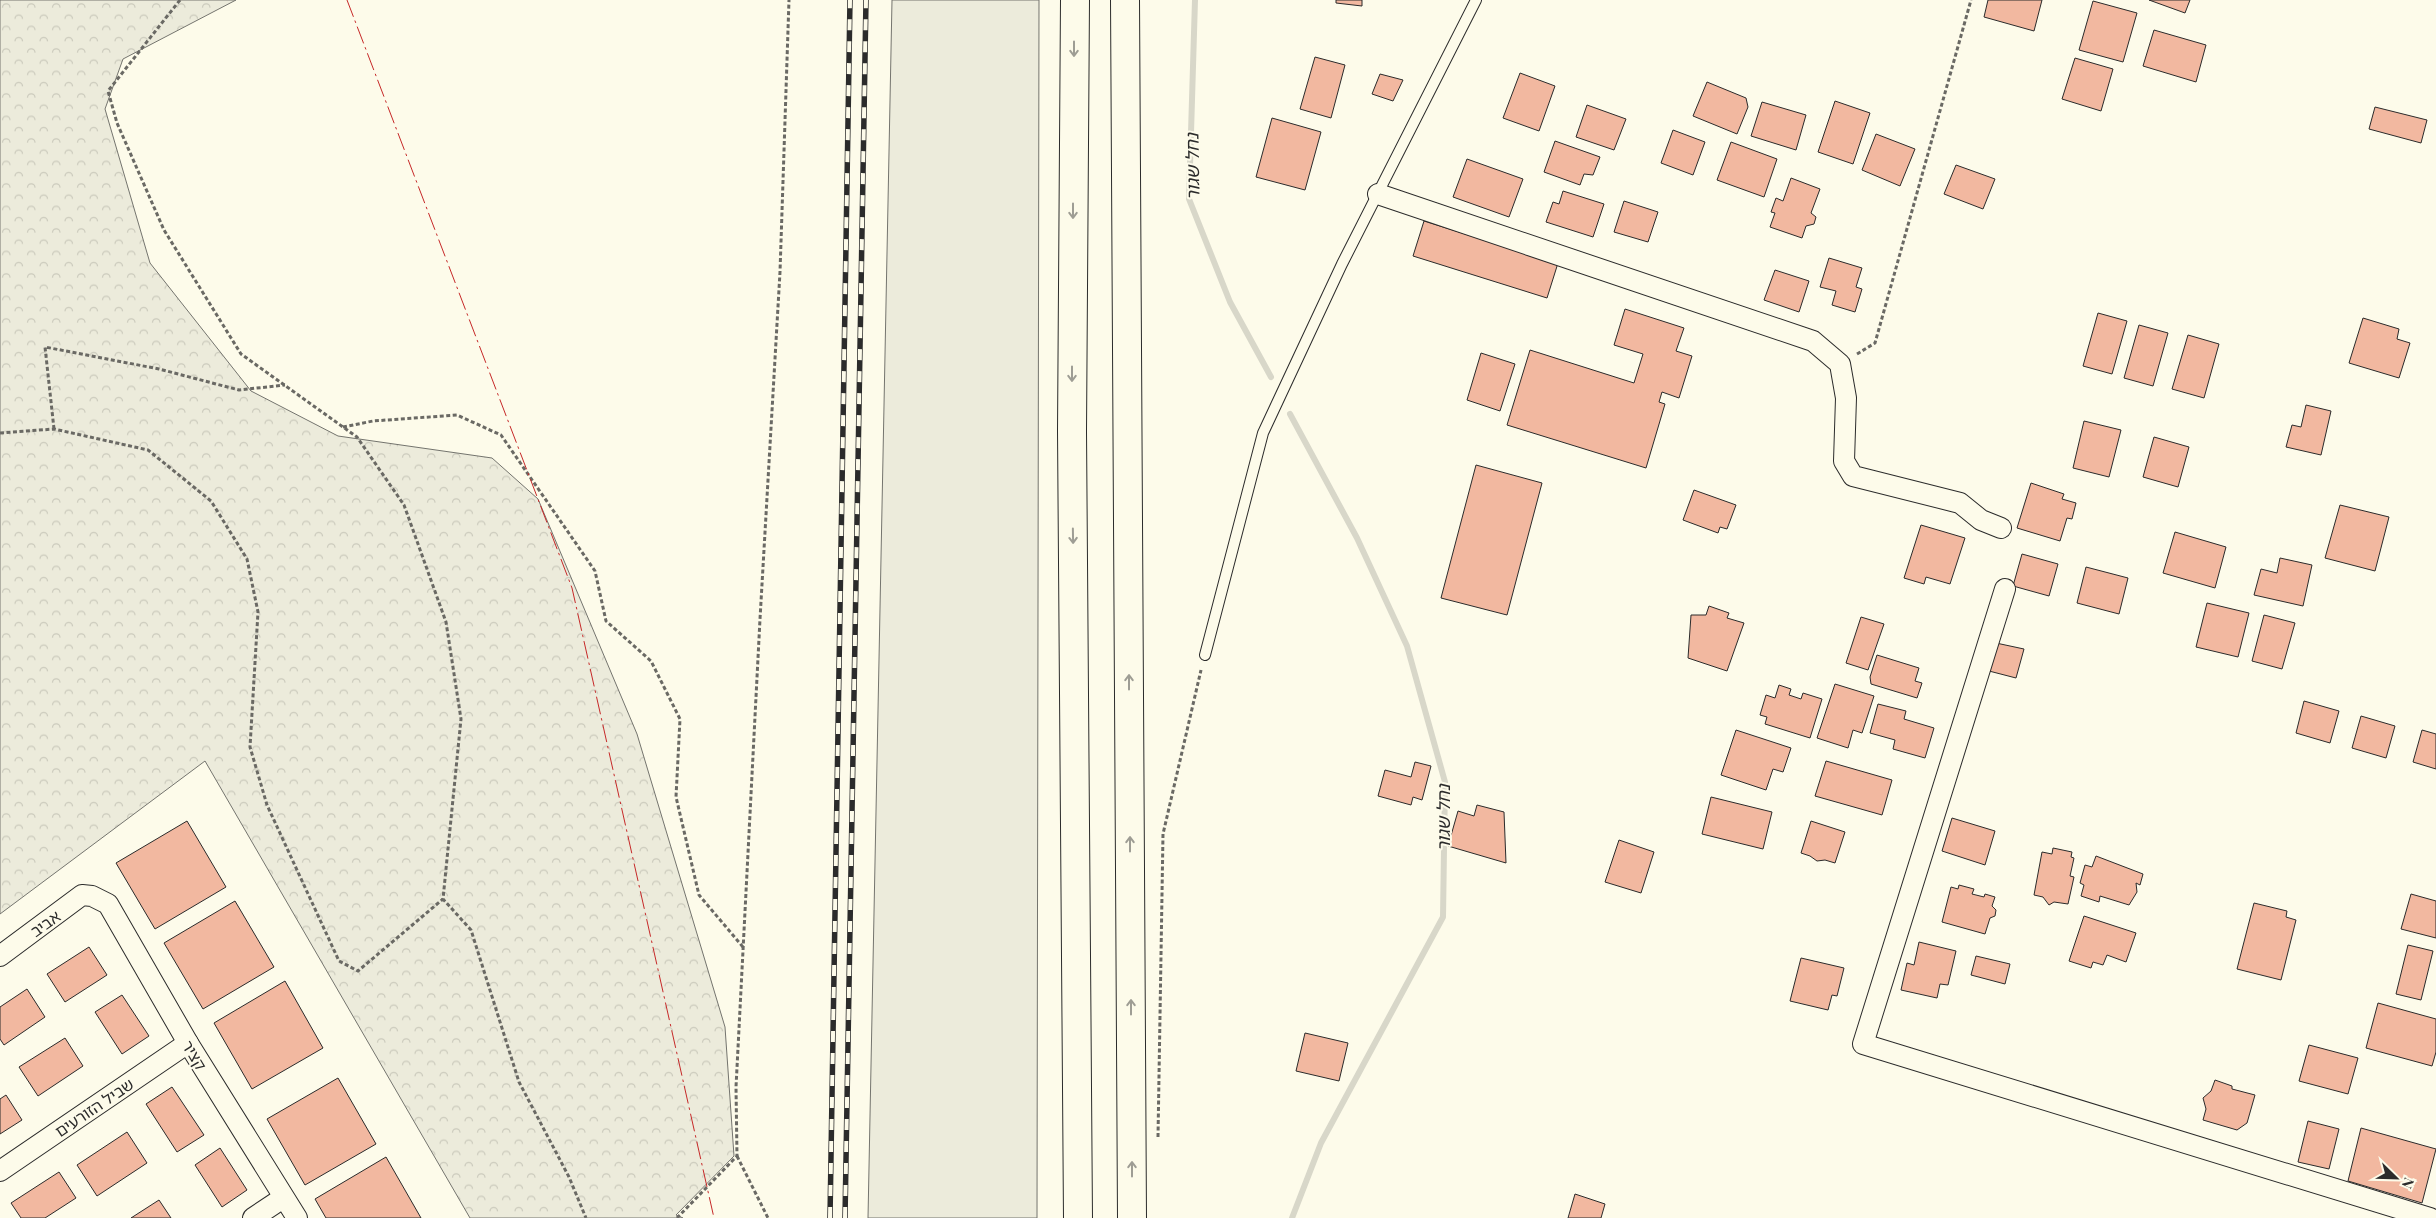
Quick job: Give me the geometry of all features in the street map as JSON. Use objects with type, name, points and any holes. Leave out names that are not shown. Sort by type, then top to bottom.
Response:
[{"type":"highway","points":[[1074,0],[1072,431],[1078,1218]]},
{"type":"highway","points":[[1125,0],[1132,1218]]},
{"type":"street","points":[[1378,194],[1813,341],[1840,364],[1846,398],[1844,461],[1853,476],[1960,503],[1981,520],[2001,528]]},
{"type":"street","points":[[2005,589],[1862,1044],[2430,1218]]},
{"type":"street","name":"אביב","points":[[0,956],[82,895],[92,896]]},
{"type":"street","name":"קציר","points":[[92,896],[108,904],[188,1043],[282,1198],[297,1218]]},
{"type":"street","name":"שביל הזורעים","points":[[0,1171],[188,1043]]},
{"type":"street","points":[[253,1218],[282,1198]]},
{"type":"lane","points":[[1205,655],[1263,432],[1378,194],[1476,0]]},
{"type":"path","points":[[0,432],[54,429],[148,450],[211,501],[247,559],[258,612],[250,747],[267,806],[339,961],[358,971],[443,899],[460,719],[446,622],[404,505],[357,437],[241,354],[164,230],[117,123],[108,91],[180,0]]},
{"type":"path","points":[[768,1218],[737,1156],[736,1087],[780,272],[789,0]]},
{"type":"path","points":[[1840,364],[1875,343],[1971,0]]},
{"type":"path","points":[[54,429],[45,347],[159,369],[239,390],[285,385]]},
{"type":"path","points":[[342,427],[372,421],[457,415],[501,435],[595,571],[606,621],[651,661],[680,719],[676,797],[699,895],[744,947]]},
{"type":"path","points":[[1158,1139],[1163,834],[1205,655]]},
{"type":"path","points":[[443,899],[471,930],[519,1082],[570,1177],[586,1218]]},
{"type":"path","points":[[677,1218],[737,1156]]},
{"type":"green space","points":[[0,0],[236,0],[123,59],[105,109],[150,263],[251,391],[338,436],[492,458],[538,499],[637,734],[725,1027],[734,1156],[676,1215],[683,1218],[470,1218],[205,761],[0,914]]},
{"type":"green space","points":[[892,0],[1039,0],[1037,1218],[868,1218]]},
{"type":"building","points":[[1336,0],[1362,0],[1362,6],[1336,3]]},
{"type":"building","points":[[1988,0],[2042,0],[2034,31],[1984,17]]},
{"type":"building","points":[[2149,0],[2190,0],[2185,13]]},
{"type":"building","points":[[2093,1],[2137,13],[2123,62],[2079,50]]},
{"type":"building","points":[[2154,30],[2206,45],[2196,82],[2143,66]]},
{"type":"building","points":[[1315,57],[1345,65],[1331,118],[1300,109]]},
{"type":"building","points":[[2075,58],[2113,69],[2101,111],[2062,99]]},
{"type":"building","points":[[1520,73],[1555,86],[1539,131],[1503,118]]},
{"type":"building","points":[[1380,74],[1403,80],[1393,101],[1372,94]]},
{"type":"building","points":[[1707,82],[1746,98],[1748,107],[1737,134],[1693,116]]},
{"type":"building","points":[[1835,101],[1870,113],[1853,164],[1818,152]]},
{"type":"building","points":[[1762,102],[1806,115],[1796,150],[1751,136]]},
{"type":"building","points":[[1587,105],[1626,119],[1614,150],[1576,137]]},
{"type":"building","points":[[2375,107],[2427,120],[2421,143],[2369,129]]},
{"type":"building","points":[[1272,118],[1321,132],[1305,190],[1256,177]]},
{"type":"building","points":[[1673,130],[1705,142],[1693,175],[1661,163]]},
{"type":"building","points":[[1876,134],[1915,149],[1900,186],[1862,170]]},
{"type":"building","points":[[1555,141],[1600,157],[1593,175],[1584,174],[1580,185],[1544,172]]},
{"type":"building","points":[[1731,142],[1777,159],[1764,197],[1717,180]]},
{"type":"building","points":[[1467,159],[1523,179],[1509,217],[1453,197]]},
{"type":"building","points":[[1956,165],[1995,179],[1983,209],[1944,194]]},
{"type":"building","points":[[1791,178],[1820,189],[1811,213],[1816,217],[1814,224],[1806,226],[1802,238],[1770,227],[1775,213],[1771,212],[1776,198],[1783,201]]},
{"type":"building","points":[[1563,191],[1604,204],[1593,237],[1546,222],[1553,202],[1559,204]]},
{"type":"building","points":[[1624,201],[1658,212],[1648,242],[1614,232]]},
{"type":"building","points":[[1424,221],[1558,263],[1547,298],[1413,256]]},
{"type":"building","points":[[1829,258],[1862,268],[1856,287],[1862,289],[1855,312],[1832,305],[1836,291],[1820,287]]},
{"type":"building","points":[[1775,270],[1809,281],[1799,312],[1764,300]]},
{"type":"building","points":[[1625,309],[1684,328],[1676,351],[1692,356],[1679,398],[1662,392],[1659,402],[1665,404],[1646,468],[1507,425],[1530,350],[1634,383],[1643,354],[1614,345]]},
{"type":"building","points":[[2098,313],[2127,321],[2112,374],[2083,366]]},
{"type":"building","points":[[2363,318],[2399,329],[2397,339],[2410,343],[2399,378],[2349,363]]},
{"type":"building","points":[[2139,325],[2168,333],[2153,386],[2124,378]]},
{"type":"building","points":[[2188,335],[2219,344],[2204,398],[2172,389]]},
{"type":"building","points":[[1481,353],[1515,364],[1500,411],[1467,400]]},
{"type":"building","points":[[2306,405],[2331,411],[2321,455],[2286,447],[2292,425],[2301,427]]},
{"type":"building","points":[[2084,421],[2121,430],[2109,477],[2073,468]]},
{"type":"building","points":[[2154,437],[2189,447],[2178,487],[2143,477]]},
{"type":"building","points":[[1476,465],[1542,483],[1507,615],[1441,598]]},
{"type":"building","points":[[2031,483],[2064,494],[2062,499],[2076,503],[2072,519],[2067,518],[2060,541],[2017,528]]},
{"type":"building","points":[[1694,490],[1736,505],[1727,529],[1720,527],[1718,533],[1683,520]]},
{"type":"building","points":[[2340,505],[2389,517],[2375,571],[2325,558]]},
{"type":"building","points":[[1921,525],[1965,538],[1950,584],[1926,577],[1924,584],[1904,578]]},
{"type":"building","points":[[2175,532],[2226,547],[2215,588],[2163,573]]},
{"type":"building","points":[[2022,554],[2058,564],[2049,596],[2013,586]]},
{"type":"building","points":[[2280,558],[2312,565],[2303,606],[2254,595],[2261,569],[2277,573]]},
{"type":"building","points":[[2086,567],[2128,578],[2119,614],[2077,603]]},
{"type":"building","points":[[2207,603],[2249,613],[2238,657],[2196,647]]},
{"type":"building","points":[[1709,606],[1729,613],[1727,618],[1744,623],[1727,671],[1688,658],[1691,615],[1706,615]]},
{"type":"building","points":[[2264,615],[2295,623],[2282,669],[2252,661]]},
{"type":"building","points":[[1861,617],[1884,624],[1868,670],[1846,663]]},
{"type":"building","points":[[1996,643],[2024,649],[2016,678],[1989,671]]},
{"type":"building","points":[[1877,655],[1919,668],[1915,681],[1922,683],[1917,698],[1871,684],[1870,677]]},
{"type":"building","points":[[1835,684],[1874,696],[1862,733],[1853,730],[1848,748],[1817,738]]},
{"type":"building","points":[[1779,685],[1791,689],[1789,695],[1801,699],[1803,693],[1822,699],[1810,738],[1765,724],[1767,717],[1760,715],[1766,695],[1775,698]]},
{"type":"building","points":[[2304,701],[2339,711],[2330,743],[2296,733]]},
{"type":"building","points":[[1878,704],[1906,711],[1904,719],[1934,728],[1925,758],[1893,749],[1895,740],[1870,733]]},
{"type":"building","points":[[2361,716],[2395,726],[2386,758],[2352,748]]},
{"type":"building","points":[[1736,730],[1791,748],[1783,772],[1773,769],[1766,790],[1721,775]]},
{"type":"building","points":[[2422,730],[2436,734],[2436,769],[2413,762]]},
{"type":"building","points":[[1826,761],[1892,780],[1882,815],[1815,796]]},
{"type":"building","points":[[1415,762],[1431,766],[1422,800],[1413,797],[1411,805],[1378,796],[1385,770],[1411,777]]},
{"type":"building","points":[[1711,797],[1772,812],[1763,849],[1702,834]]},
{"type":"building","points":[[1477,805],[1504,812],[1506,863],[1448,846],[1458,811],[1474,816]]},
{"type":"building","points":[[1952,818],[1995,831],[1985,865],[1942,851]]},
{"type":"building","points":[[187,821],[226,887],[155,929],[116,863]]},
{"type":"building","points":[[1811,821],[1845,832],[1835,863],[1825,860],[1817,861],[1801,853]]},
{"type":"building","points":[[1619,840],[1654,852],[1641,893],[1605,882]]},
{"type":"building","points":[[2053,848],[2072,852],[2071,857],[2074,858],[2070,876],[2074,877],[2068,904],[2054,902],[2049,905],[2043,897],[2034,895],[2042,852],[2052,854]]},
{"type":"building","points":[[2096,856],[2143,874],[2140,885],[2136,883],[2137,892],[2129,905],[2100,896],[2099,902],[2081,896],[2084,885],[2080,883],[2085,865],[2092,867]]},
{"type":"building","points":[[1959,885],[1974,889],[1972,894],[1984,897],[1985,894],[1995,897],[1992,906],[1996,910],[1995,916],[1990,918],[1985,934],[1942,922],[1951,887],[1958,889]]},
{"type":"building","points":[[2411,894],[2436,901],[2436,938],[2401,929]]},
{"type":"building","points":[[235,901],[274,967],[203,1009],[164,943]]},
{"type":"building","points":[[2254,903],[2287,911],[2286,917],[2296,920],[2281,980],[2237,969]]},
{"type":"building","points":[[2084,916],[2136,933],[2126,962],[2107,955],[2103,965],[2093,962],[2091,968],[2069,961]]},
{"type":"building","points":[[1919,942],[1956,951],[1948,985],[1940,984],[1937,998],[1901,990],[1907,963],[1914,965]]},
{"type":"building","points":[[2408,945],[2433,951],[2421,1000],[2396,994]]},
{"type":"building","points":[[89,947],[107,975],[65,1002],[47,974]]},
{"type":"building","points":[[1976,956],[2010,964],[2005,984],[1971,975]]},
{"type":"building","points":[[1801,958],[1844,968],[1837,996],[1832,995],[1828,1010],[1790,1001]]},
{"type":"building","points":[[285,981],[323,1048],[252,1089],[214,1023]]},
{"type":"building","points":[[27,989],[45,1017],[4,1045],[0,1039],[0,1007]]},
{"type":"building","points":[[122,995],[149,1036],[122,1054],[95,1012]]},
{"type":"building","points":[[2378,1003],[2436,1019],[2436,1052],[2432,1066],[2366,1048]]},
{"type":"building","points":[[1305,1033],[1348,1043],[1339,1081],[1296,1071]]},
{"type":"building","points":[[65,1038],[83,1066],[38,1096],[19,1067]]},
{"type":"building","points":[[2309,1045],[2358,1058],[2348,1094],[2299,1081]]},
{"type":"building","points":[[338,1078],[376,1144],[305,1185],[267,1119]]},
{"type":"building","points":[[2215,1080],[2232,1086],[2232,1089],[2255,1095],[2247,1123],[2237,1130],[2203,1120],[2206,1109],[2203,1098],[2211,1091]]},
{"type":"building","points":[[172,1087],[204,1135],[177,1152],[146,1104]]},
{"type":"building","points":[[6,1095],[22,1120],[0,1134],[0,1099]]},
{"type":"building","points":[[2308,1121],[2339,1129],[2329,1169],[2298,1162]]},
{"type":"building","points":[[2361,1128],[2436,1149],[2422,1203],[2348,1181]]},
{"type":"building","points":[[127,1132],[147,1163],[97,1196],[77,1165]]},
{"type":"building","points":[[220,1148],[247,1190],[222,1207],[195,1165]]},
{"type":"building","points":[[386,1157],[421,1218],[326,1218],[315,1199]]},
{"type":"building","points":[[59,1172],[76,1198],[45,1218],[21,1218],[11,1203]]},
{"type":"building","points":[[1575,1194],[1605,1204],[1601,1218],[1568,1218]]},
{"type":"building","points":[[159,1200],[171,1218],[131,1218]]},
{"type":"waterway","name":"נחל שגור","points":[[1195,0],[1189,199],[1230,302],[1271,377]]},
{"type":"waterway","name":"נחל שגור","points":[[1290,414],[1357,538],[1407,646],[1445,782],[1443,917],[1321,1143],[1292,1218]]},
{"type":"railway","points":[[830,1218],[850,0]]},
{"type":"railway","points":[[845,1218],[866,0]]},
{"type":"power","points":[[347,0],[572,588],[714,1218]]}]
